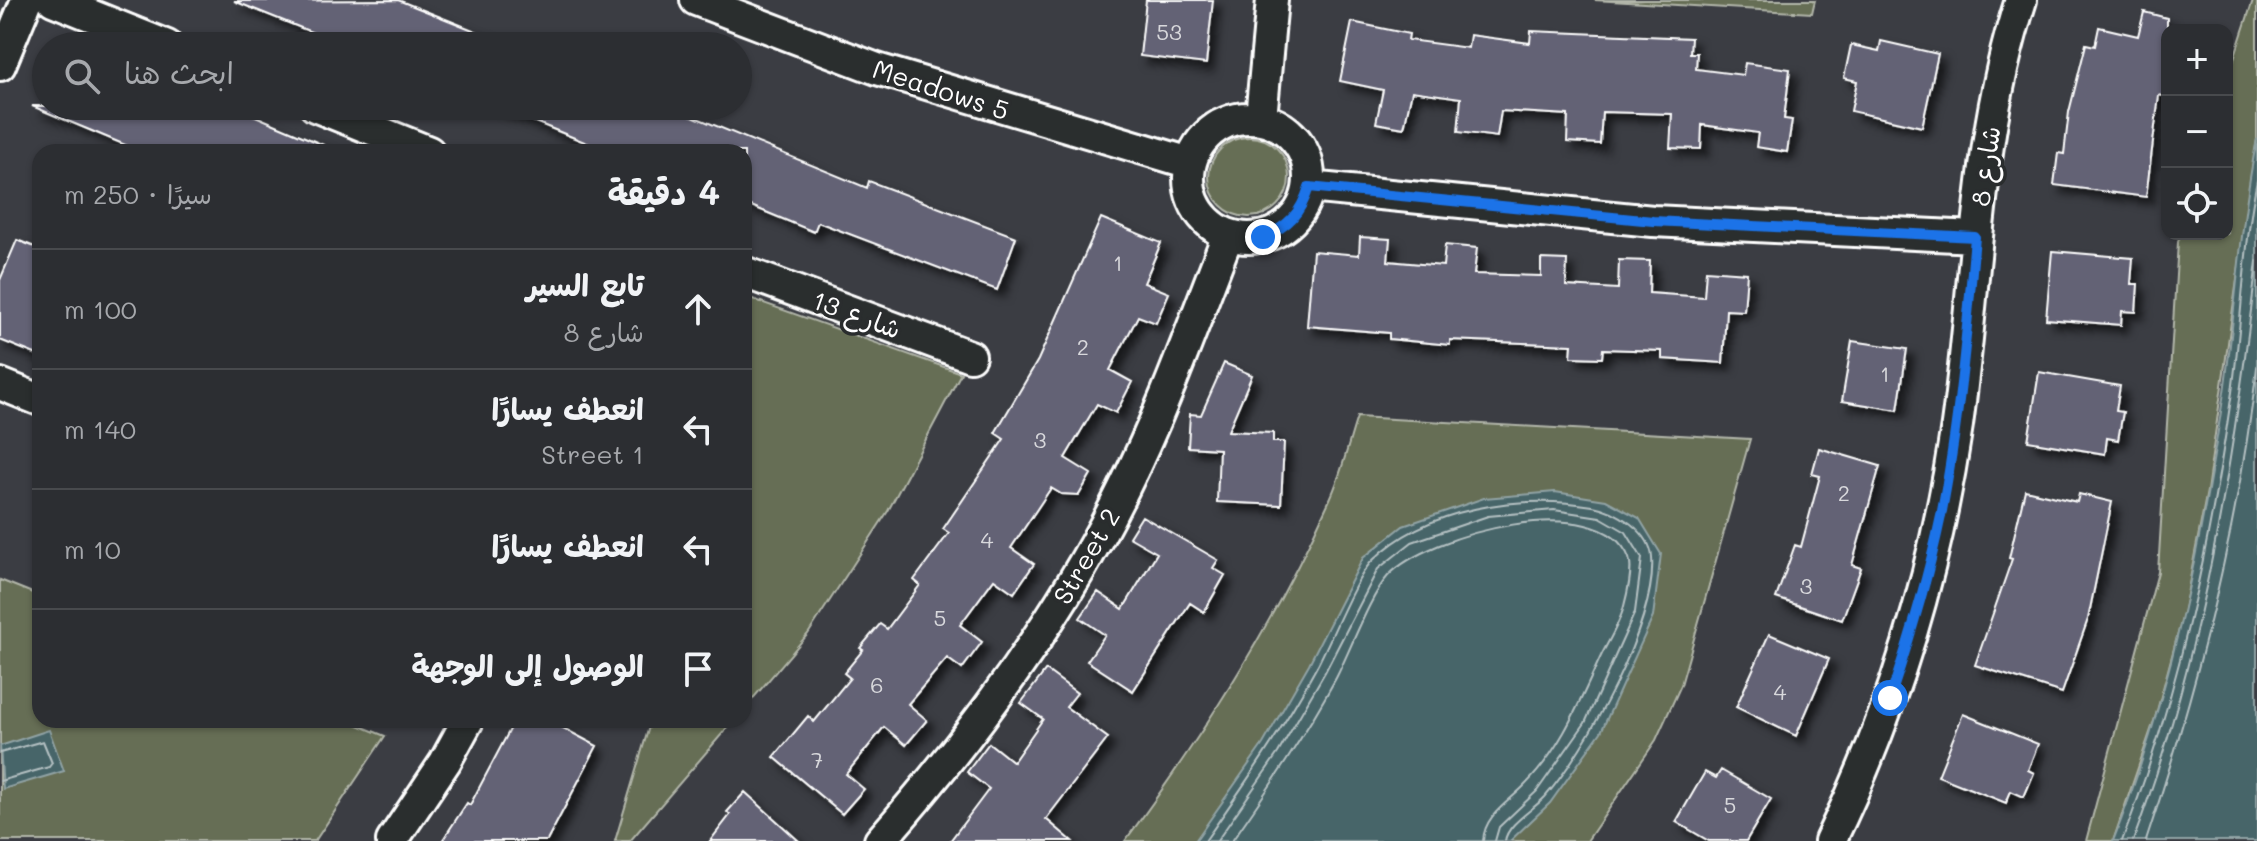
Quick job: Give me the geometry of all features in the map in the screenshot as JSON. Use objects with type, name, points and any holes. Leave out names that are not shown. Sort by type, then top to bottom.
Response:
[{"type":"street","points":[[0,65],[27,0]]},
{"type":"street","points":[[53,0],[132,32]]},
{"type":"street","name":"Meadows 5","points":[[696,0],[877,69],[1190,163]]},
{"type":"street","points":[[1261,118],[1272,0]]},
{"type":"street","name":"شارع 8","points":[[1830,841],[1859,782],[1919,609],[1941,517],[1957,424],[1983,162],[2007,41],[2021,0]]},
{"type":"street","points":[[1261,118],[1282,127],[1298,143],[1308,164],[1309,187],[1304,204],[1280,230],[1263,237],[1228,235],[1209,223],[1196,206],[1189,185],[1190,163],[1208,132],[1233,119],[1261,118]]},
{"type":"street","points":[[350,120],[409,144]]},
{"type":"street","points":[[1309,187],[1653,221],[1975,237]]},
{"type":"street","name":"Street 2","points":[[880,841],[980,719],[1034,645],[1082,568],[1161,407],[1228,235]]},
{"type":"street","name":"شارع 13","points":[[752,275],[970,356]]},
{"type":"street","points":[[0,384],[32,397]]},
{"type":"street","points":[[392,841],[445,762],[464,728]]},
{"type":"green space","points":[[1594,0],[1815,0],[1812,13]]},
{"type":"green space","points":[[2253,0],[2257,0],[2257,139],[2207,491],[2183,615],[2155,718],[2113,841],[2086,841],[2158,572],[2178,242],[2233,240],[2233,62]]},
{"type":"green space","points":[[1241,137],[1257,137],[1278,148],[1289,169],[1289,185],[1278,206],[1257,217],[1241,217],[1227,211],[1215,199],[1209,185],[1209,169],[1215,155],[1227,143]]},
{"type":"green space","points":[[752,299],[961,373],[888,511],[808,634],[752,700]]},
{"type":"green space","points":[[1357,417],[1750,439],[1681,685],[1656,740],[1587,841],[1125,841],[1210,718],[1262,632],[1334,489]]},
{"type":"green space","points":[[0,580],[32,593],[32,728],[366,728],[385,736],[315,841],[0,841]]},
{"type":"green space","points":[[649,728],[727,728],[630,841],[615,841]]},
{"type":"water","points":[[2257,139],[2257,841],[2113,841],[2151,732],[2194,563],[2224,392],[2246,202]]},
{"type":"water","points":[[1555,492],[1606,500],[1639,518],[1661,554],[1653,617],[1601,732],[1550,803],[1510,841],[1195,841],[1263,744],[1309,664],[1363,558],[1403,526],[1484,498]]},
{"type":"water","points":[[49,730],[64,771],[3,789],[0,746]]},
{"type":"building","points":[[398,0],[478,32],[311,32],[234,1]]},
{"type":"building","points":[[1146,0],[1213,0],[1206,64],[1140,56]]},
{"type":"building","points":[[2144,12],[2167,18],[2167,24],[2161,24],[2161,96],[2146,197],[2054,185],[2058,153],[2064,154],[2069,112],[2086,44],[2095,46],[2099,27],[2138,36]]},
{"type":"building","points":[[1352,22],[1409,34],[1408,40],[1468,48],[1470,35],[1530,43],[1531,31],[1691,38],[1690,53],[1697,53],[1696,69],[1743,75],[1745,63],[1790,69],[1784,119],[1792,120],[1787,152],[1756,147],[1758,133],[1702,125],[1701,149],[1670,148],[1672,114],[1602,112],[1600,144],[1567,142],[1568,115],[1501,111],[1497,137],[1458,132],[1461,98],[1412,91],[1404,128],[1376,123],[1383,90],[1340,81]]},
{"type":"building","points":[[1881,41],[1938,54],[1922,127],[1851,111],[1857,81],[1844,78],[1851,45],[1879,51]]},
{"type":"building","points":[[65,120],[265,120],[321,144],[123,144]]},
{"type":"building","points":[[530,120],[702,120],[867,188],[869,181],[1016,237],[997,290],[818,222],[814,232],[752,206],[752,144],[589,144]]},
{"type":"building","points":[[1101,218],[1161,243],[1144,283],[1169,293],[1156,323],[1138,316],[1110,370],[1132,382],[1116,413],[1097,404],[1065,458],[1091,474],[1079,495],[1061,494],[1051,488],[1011,548],[1034,564],[1014,593],[994,579],[960,625],[982,642],[962,669],[947,658],[908,704],[927,720],[906,745],[884,727],[846,774],[864,789],[842,814],[774,757],[808,716],[814,722],[850,678],[844,673],[863,650],[860,648],[880,624],[887,629],[920,585],[914,580],[949,533],[943,529],[1004,439],[995,433],[1038,360]]},
{"type":"building","points":[[1360,237],[1390,239],[1388,261],[1443,266],[1445,245],[1477,248],[1474,274],[1541,276],[1541,259],[1567,260],[1566,286],[1618,289],[1619,260],[1650,261],[1649,293],[1704,297],[1706,270],[1747,273],[1744,311],[1726,310],[1723,363],[1662,359],[1662,351],[1603,349],[1602,358],[1571,357],[1572,345],[1450,340],[1450,345],[1389,339],[1389,333],[1307,326],[1313,251],[1359,255]]},
{"type":"building","points":[[17,240],[32,246],[32,353],[0,340],[0,280]]},
{"type":"building","points":[[2052,251],[2133,258],[2131,284],[2138,284],[2136,312],[2122,311],[2121,325],[2046,319]]},
{"type":"building","points":[[1852,341],[1907,349],[1898,410],[1842,401]]},
{"type":"building","points":[[1224,363],[1252,375],[1228,431],[1273,433],[1273,442],[1284,442],[1281,505],[1217,502],[1219,449],[1188,447],[1190,414],[1201,415]]},
{"type":"building","points":[[2039,372],[2120,386],[2116,411],[2123,412],[2118,440],[2107,438],[2105,454],[2028,441]]},
{"type":"building","points":[[1819,448],[1880,466],[1852,565],[1861,568],[1842,620],[1776,598],[1795,545],[1801,547],[1820,476],[1812,474]]},
{"type":"building","points":[[2025,490],[2077,502],[2079,494],[2112,502],[2088,619],[2062,693],[1975,665],[2012,559],[2009,558]]},
{"type":"building","points":[[1142,516],[1218,560],[1213,568],[1225,575],[1204,612],[1190,603],[1133,691],[1087,661],[1105,635],[1080,618],[1098,592],[1123,609],[1157,553],[1129,537]]},
{"type":"building","points":[[1769,634],[1829,659],[1796,736],[1736,707]]},
{"type":"building","points":[[1046,670],[1077,693],[1066,707],[1108,738],[1046,819],[1072,841],[950,841],[989,789],[967,772],[989,743],[1013,762],[1043,719],[1021,703]]},
{"type":"building","points":[[1963,714],[2038,744],[2028,770],[2034,773],[2024,797],[2011,791],[2006,803],[1938,776]]},
{"type":"building","points":[[511,728],[563,728],[597,746],[547,841],[442,841],[467,803],[470,805]]},
{"type":"building","points":[[1721,770],[1771,799],[1746,841],[1709,841],[1676,822],[1705,772],[1716,778]]},
{"type":"building","points":[[745,792],[799,841],[710,841],[730,815],[727,812]]},
{"type":"route","points":[[1263,237],[1280,230],[1294,219],[1304,204],[1309,187],[1653,221],[1975,237],[1957,424],[1941,517],[1919,609],[1890,698]]}]
